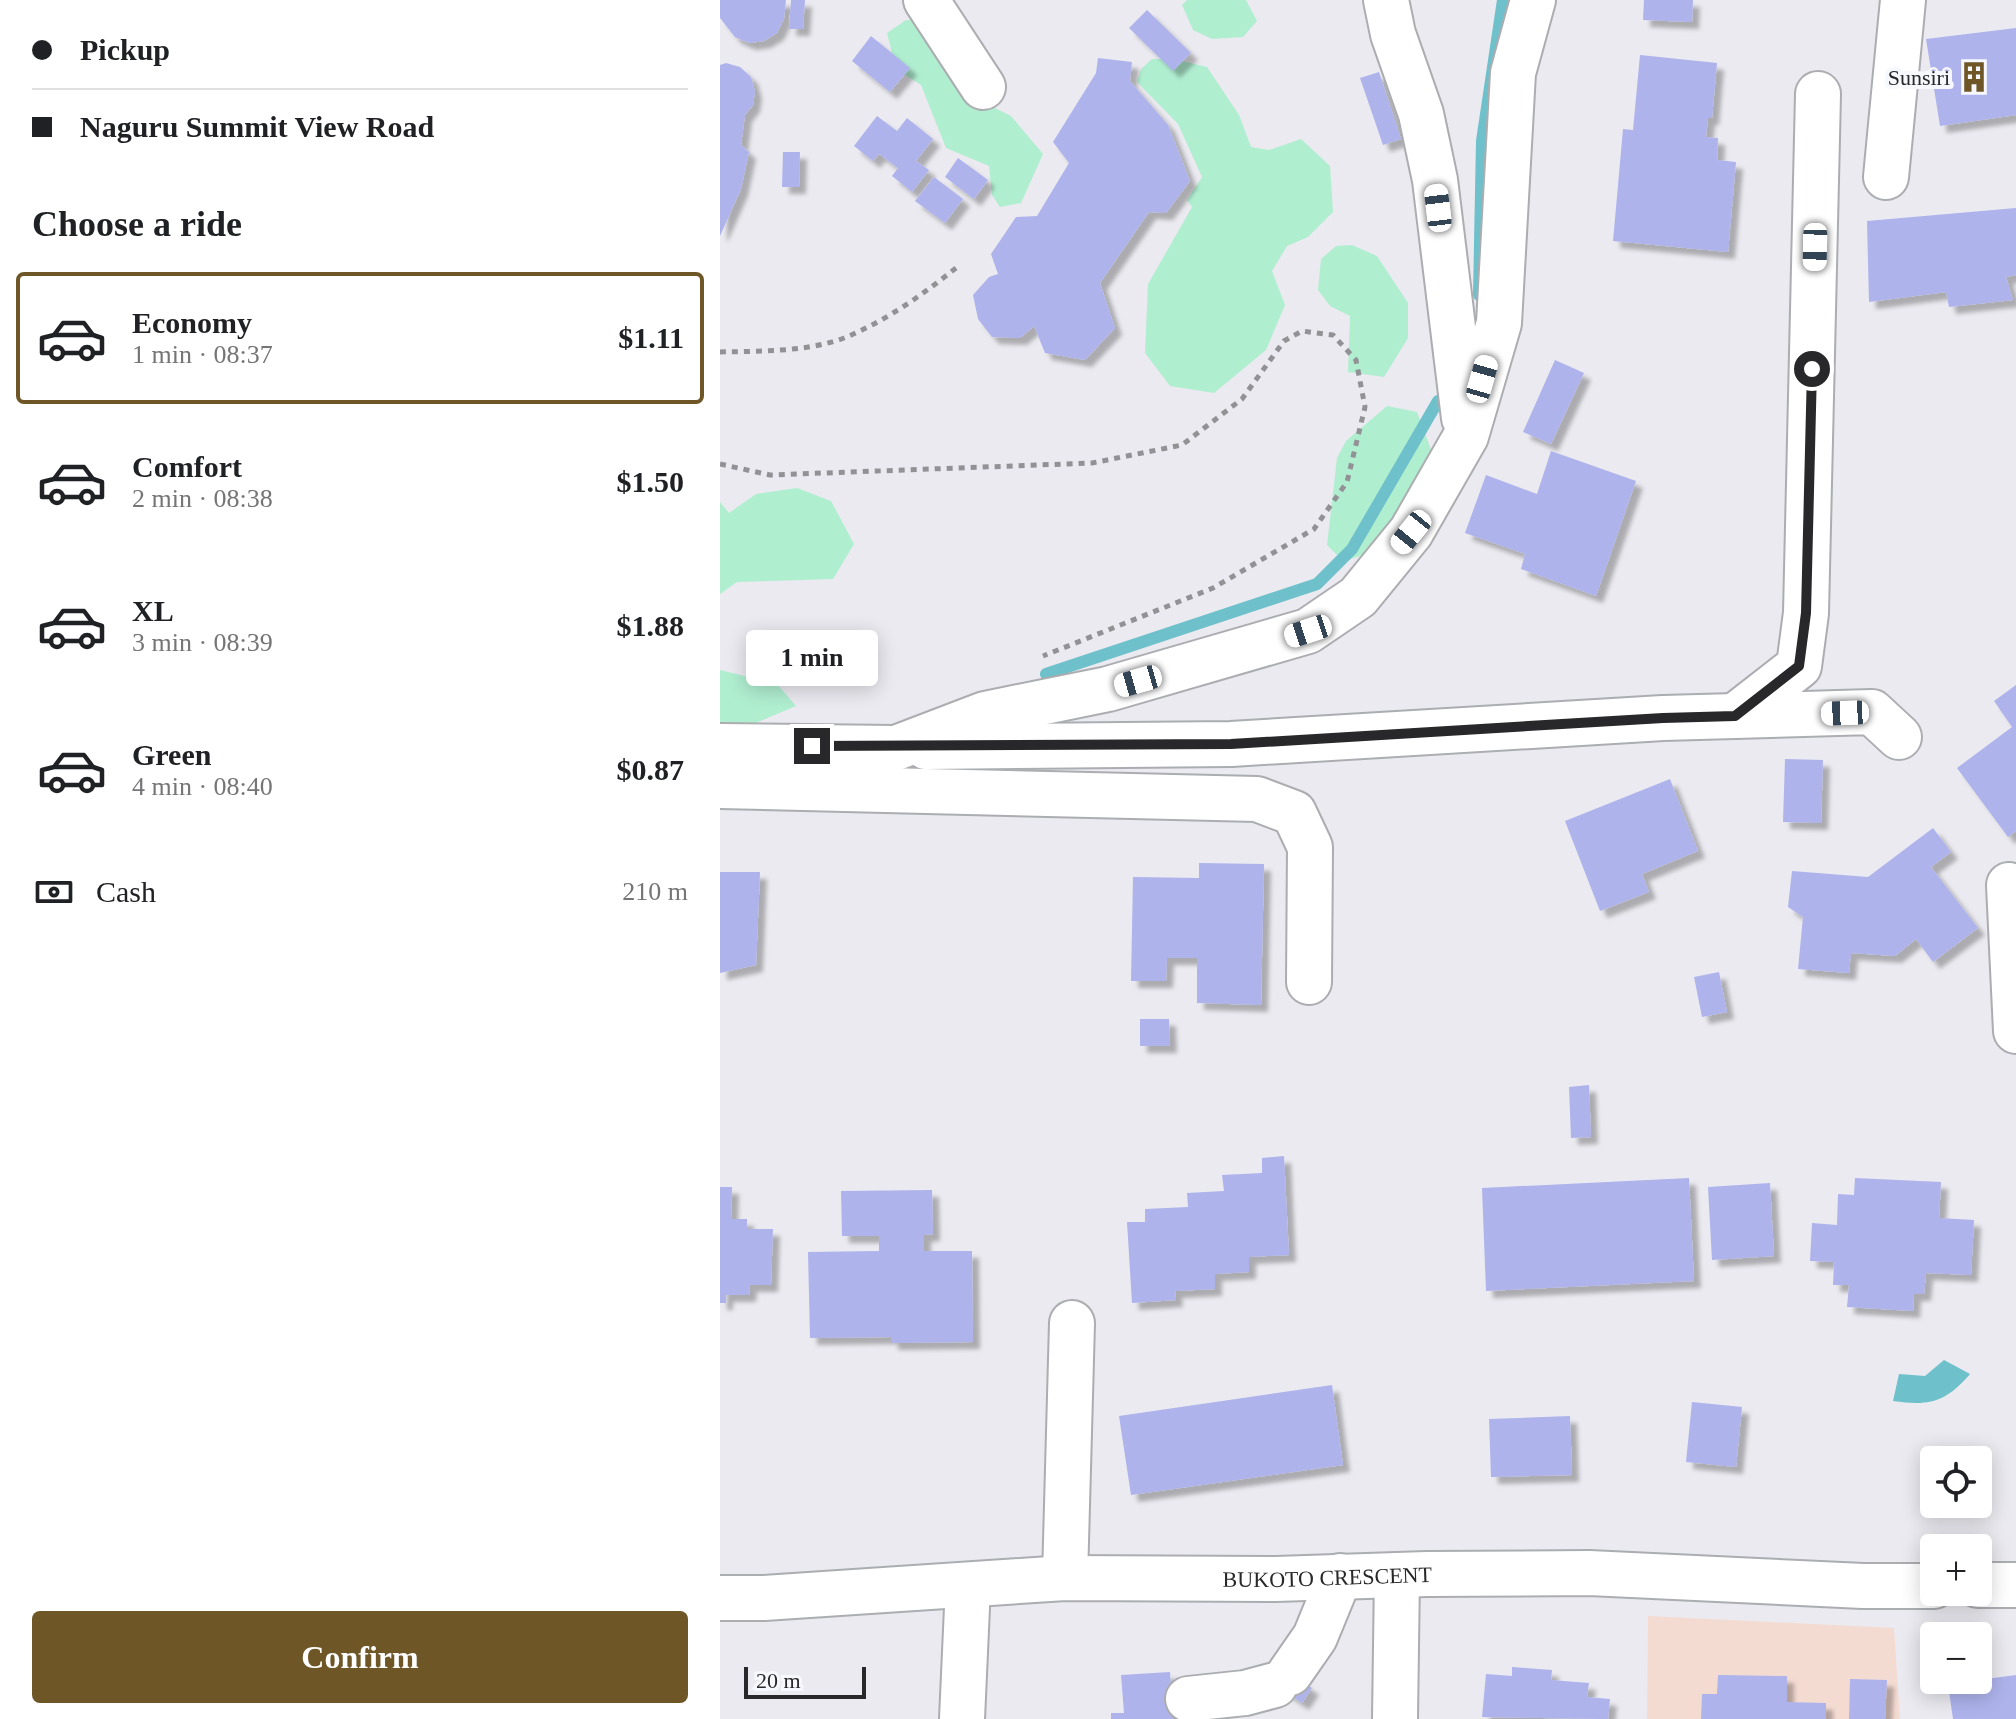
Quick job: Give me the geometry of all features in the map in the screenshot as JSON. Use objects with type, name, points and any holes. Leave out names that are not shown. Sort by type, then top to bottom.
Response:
[{"type":"street","points":[[926,0],[983,87]]},
{"type":"street","points":[[1386,0],[1393,34],[1421,114],[1435,180],[1466,436]]},
{"type":"street","points":[[896,748],[985,714],[1108,689],[1308,631],[1358,597],[1411,532],[1466,436],[1499,323],[1513,73],[1533,0]]},
{"type":"street","points":[[1886,177],[1903,0]]},
{"type":"street","points":[[1735,716],[1799,666],[1806,613],[1818,94]]},
{"type":"street","points":[[720,746],[896,748],[1231,744],[1648,719],[1872,712],[1899,737]]},
{"type":"street","points":[[720,786],[1257,799],[1294,813],[1310,847],[1309,982]]},
{"type":"street","points":[[2009,885],[2016,1031]]},
{"type":"street","points":[[1065,1578],[1072,1323]]},
{"type":"street","name":"BUKOTO CRESCENT","points":[[720,1598],[764,1598],[1065,1578],[1589,1573],[1920,1586]]},
{"type":"street","points":[[1395,1719],[1397,1575]]},
{"type":"street","points":[[1188,1699],[1245,1693],[1282,1679],[1315,1637],[1340,1576]]},
{"type":"street","points":[[962,1719],[968,1585]]},
{"type":"street","points":[[1992,1585],[2016,1585]]},
{"type":"path","points":[[720,352],[782,350],[843,338],[911,303],[956,268]]},
{"type":"path","points":[[720,464],[770,475],[1092,463],[1182,445],[1242,399],[1284,341],[1302,331],[1333,335],[1356,360],[1365,407],[1347,482],[1314,529],[1213,588],[1056,649],[1030,663]]},
{"type":"shaded area","points":[[1648,1616],[1894,1628],[1900,1719],[1647,1719]]},
{"type":"green space","points":[[1187,0],[1246,0],[1257,21],[1243,37],[1212,39],[1193,30],[1182,5]]},
{"type":"green space","points":[[906,20],[930,21],[983,102],[1011,116],[1043,154],[1021,203],[1000,207],[992,195],[989,166],[946,148],[921,85],[896,69],[887,33]]},
{"type":"green space","points":[[1152,59],[1174,59],[1207,67],[1239,115],[1251,147],[1269,150],[1301,139],[1330,166],[1333,212],[1308,237],[1287,246],[1272,271],[1285,305],[1266,350],[1214,393],[1170,386],[1145,353],[1148,284],[1192,207],[1187,200],[1202,177],[1178,124],[1137,82],[1141,69]]},
{"type":"green space","points":[[1352,245],[1377,256],[1408,303],[1408,338],[1384,377],[1348,372],[1350,316],[1330,306],[1318,290],[1321,259],[1336,246]]},
{"type":"green space","points":[[1387,406],[1417,412],[1433,455],[1375,552],[1343,561],[1327,545],[1337,458],[1346,441]]},
{"type":"green space","points":[[797,488],[831,501],[854,544],[833,579],[737,582],[720,594],[720,502],[729,513],[756,494]]},
{"type":"green space","points":[[720,670],[757,679],[772,678],[796,706],[727,735],[720,733]]},
{"type":"water","points":[[1944,1360],[1970,1374],[1952,1391],[1936,1400],[1917,1403],[1893,1401],[1899,1374],[1925,1376]]},
{"type":"building","points":[[720,0],[786,0],[784,19],[777,33],[764,41],[749,43],[735,37],[720,18]]},
{"type":"building","points":[[791,0],[805,0],[803,29],[789,29]]},
{"type":"building","points":[[1644,0],[1693,0],[1692,22],[1643,20]]},
{"type":"building","points":[[1147,10],[1191,53],[1173,71],[1129,28]]},
{"type":"building","name":"Sunsiri","points":[[2016,28],[2016,115],[1940,126],[1926,39]]},
{"type":"building","points":[[871,36],[910,68],[890,92],[852,61]]},
{"type":"building","points":[[1640,55],[1717,63],[1712,118],[1708,118],[1706,137],[1718,138],[1717,160],[1736,162],[1728,252],[1613,241],[1623,129],[1633,130]]},
{"type":"building","points":[[1098,58],[1132,62],[1130,81],[1168,125],[1190,181],[1166,213],[1149,212],[1100,283],[1115,328],[1085,360],[1045,353],[1034,326],[1020,338],[992,337],[978,319],[973,295],[989,277],[998,274],[991,254],[1016,217],[1037,216],[1069,163],[1053,142],[1096,73]]},
{"type":"building","points":[[726,63],[740,67],[751,77],[755,92],[753,105],[745,115],[741,145],[749,152],[741,189],[720,236],[720,65]]},
{"type":"building","points":[[1379,72],[1401,139],[1383,145],[1360,78]]},
{"type":"building","points":[[877,116],[897,131],[907,118],[933,139],[916,161],[929,170],[912,192],[892,176],[898,168],[879,154],[873,161],[854,146]]},
{"type":"building","points":[[783,152],[800,152],[799,187],[782,187]]},
{"type":"building","points":[[958,158],[988,180],[974,199],[945,177]]},
{"type":"building","points":[[934,177],[963,199],[945,223],[915,201]]},
{"type":"building","points":[[2016,208],[2016,275],[2006,277],[2013,300],[1949,307],[1946,292],[1869,302],[1867,221]]},
{"type":"building","points":[[1555,360],[1584,373],[1551,444],[1523,432]]},
{"type":"building","points":[[1551,451],[1636,481],[1596,596],[1521,569],[1525,554],[1465,533],[1486,475],[1537,494]]},
{"type":"building","points":[[2016,685],[2016,831],[2008,837],[1957,768],[2012,727],[1994,701]]},
{"type":"building","points":[[1785,759],[1823,760],[1821,823],[1783,822]]},
{"type":"building","points":[[1670,779],[1698,851],[1642,874],[1649,892],[1600,911],[1565,821]]},
{"type":"building","points":[[1933,828],[1951,852],[1931,867],[1978,928],[1933,962],[1916,939],[1895,956],[1851,953],[1849,973],[1798,969],[1803,917],[1788,907],[1792,871],[1868,877]]},
{"type":"building","points":[[1199,863],[1264,864],[1261,1005],[1197,1003],[1197,958],[1167,958],[1166,981],[1131,981],[1133,877],[1199,878]]},
{"type":"building","points":[[720,872],[760,872],[756,965],[720,973]]},
{"type":"building","points":[[1719,972],[1727,1012],[1702,1017],[1694,977]]},
{"type":"building","points":[[1140,1019],[1169,1019],[1170,1046],[1140,1046]]},
{"type":"building","points":[[1589,1085],[1591,1137],[1571,1138],[1569,1087]]},
{"type":"building","points":[[1284,1156],[1289,1255],[1249,1257],[1249,1272],[1215,1274],[1215,1289],[1175,1291],[1176,1300],[1132,1303],[1127,1222],[1145,1222],[1145,1209],[1188,1207],[1187,1193],[1224,1191],[1222,1175],[1262,1173],[1262,1158]]},
{"type":"building","points":[[1689,1178],[1694,1281],[1486,1291],[1482,1188]]},
{"type":"building","points":[[1855,1178],[1941,1182],[1939,1218],[1974,1220],[1971,1275],[1926,1273],[1924,1294],[1914,1294],[1913,1311],[1847,1307],[1849,1285],[1833,1285],[1834,1262],[1810,1261],[1812,1223],[1837,1225],[1838,1194],[1854,1195]]},
{"type":"building","points":[[1770,1183],[1774,1256],[1712,1260],[1708,1187]]},
{"type":"building","points":[[720,1187],[732,1187],[731,1219],[747,1219],[747,1229],[773,1229],[771,1285],[750,1285],[749,1295],[726,1295],[726,1303],[720,1303]]},
{"type":"building","points":[[932,1190],[933,1234],[924,1235],[924,1251],[972,1251],[973,1342],[891,1343],[891,1337],[810,1338],[808,1252],[879,1251],[879,1236],[842,1236],[841,1191]]},
{"type":"building","points":[[1332,1385],[1343,1465],[1131,1495],[1119,1416]]},
{"type":"building","points":[[1692,1402],[1742,1407],[1736,1467],[1686,1462]]},
{"type":"building","points":[[1570,1416],[1572,1475],[1491,1477],[1489,1419]]},
{"type":"building","points":[[1282,1656],[1290,1673],[1312,1688],[1302,1703],[1275,1685],[1266,1666]]},
{"type":"building","points":[[1512,1667],[1552,1670],[1551,1680],[1589,1683],[1587,1697],[1610,1699],[1608,1719],[1482,1717],[1486,1674],[1512,1676]]},
{"type":"building","points":[[1170,1672],[1173,1719],[1111,1719],[1111,1713],[1124,1713],[1121,1675]]},
{"type":"building","points":[[1718,1675],[1787,1676],[1787,1702],[1826,1703],[1826,1719],[1701,1719],[1702,1694],[1717,1694]]},
{"type":"building","points":[[2016,1675],[2016,1719],[1953,1719],[1949,1694],[1992,1694],[1992,1678]]},
{"type":"building","points":[[1850,1679],[1887,1680],[1885,1719],[1849,1719]]},
{"type":"waterway","points":[[1479,295],[1482,141],[1503,0]]},
{"type":"waterway","points":[[1046,674],[1317,584],[1352,549],[1438,401]]},
{"type":"place","name":"Sunsiri","points":[[1974,77]]},
{"type":"route","points":[[812,746],[896,748],[1231,744],[1735,716],[1799,666],[1806,613],[1812,369]]}]
